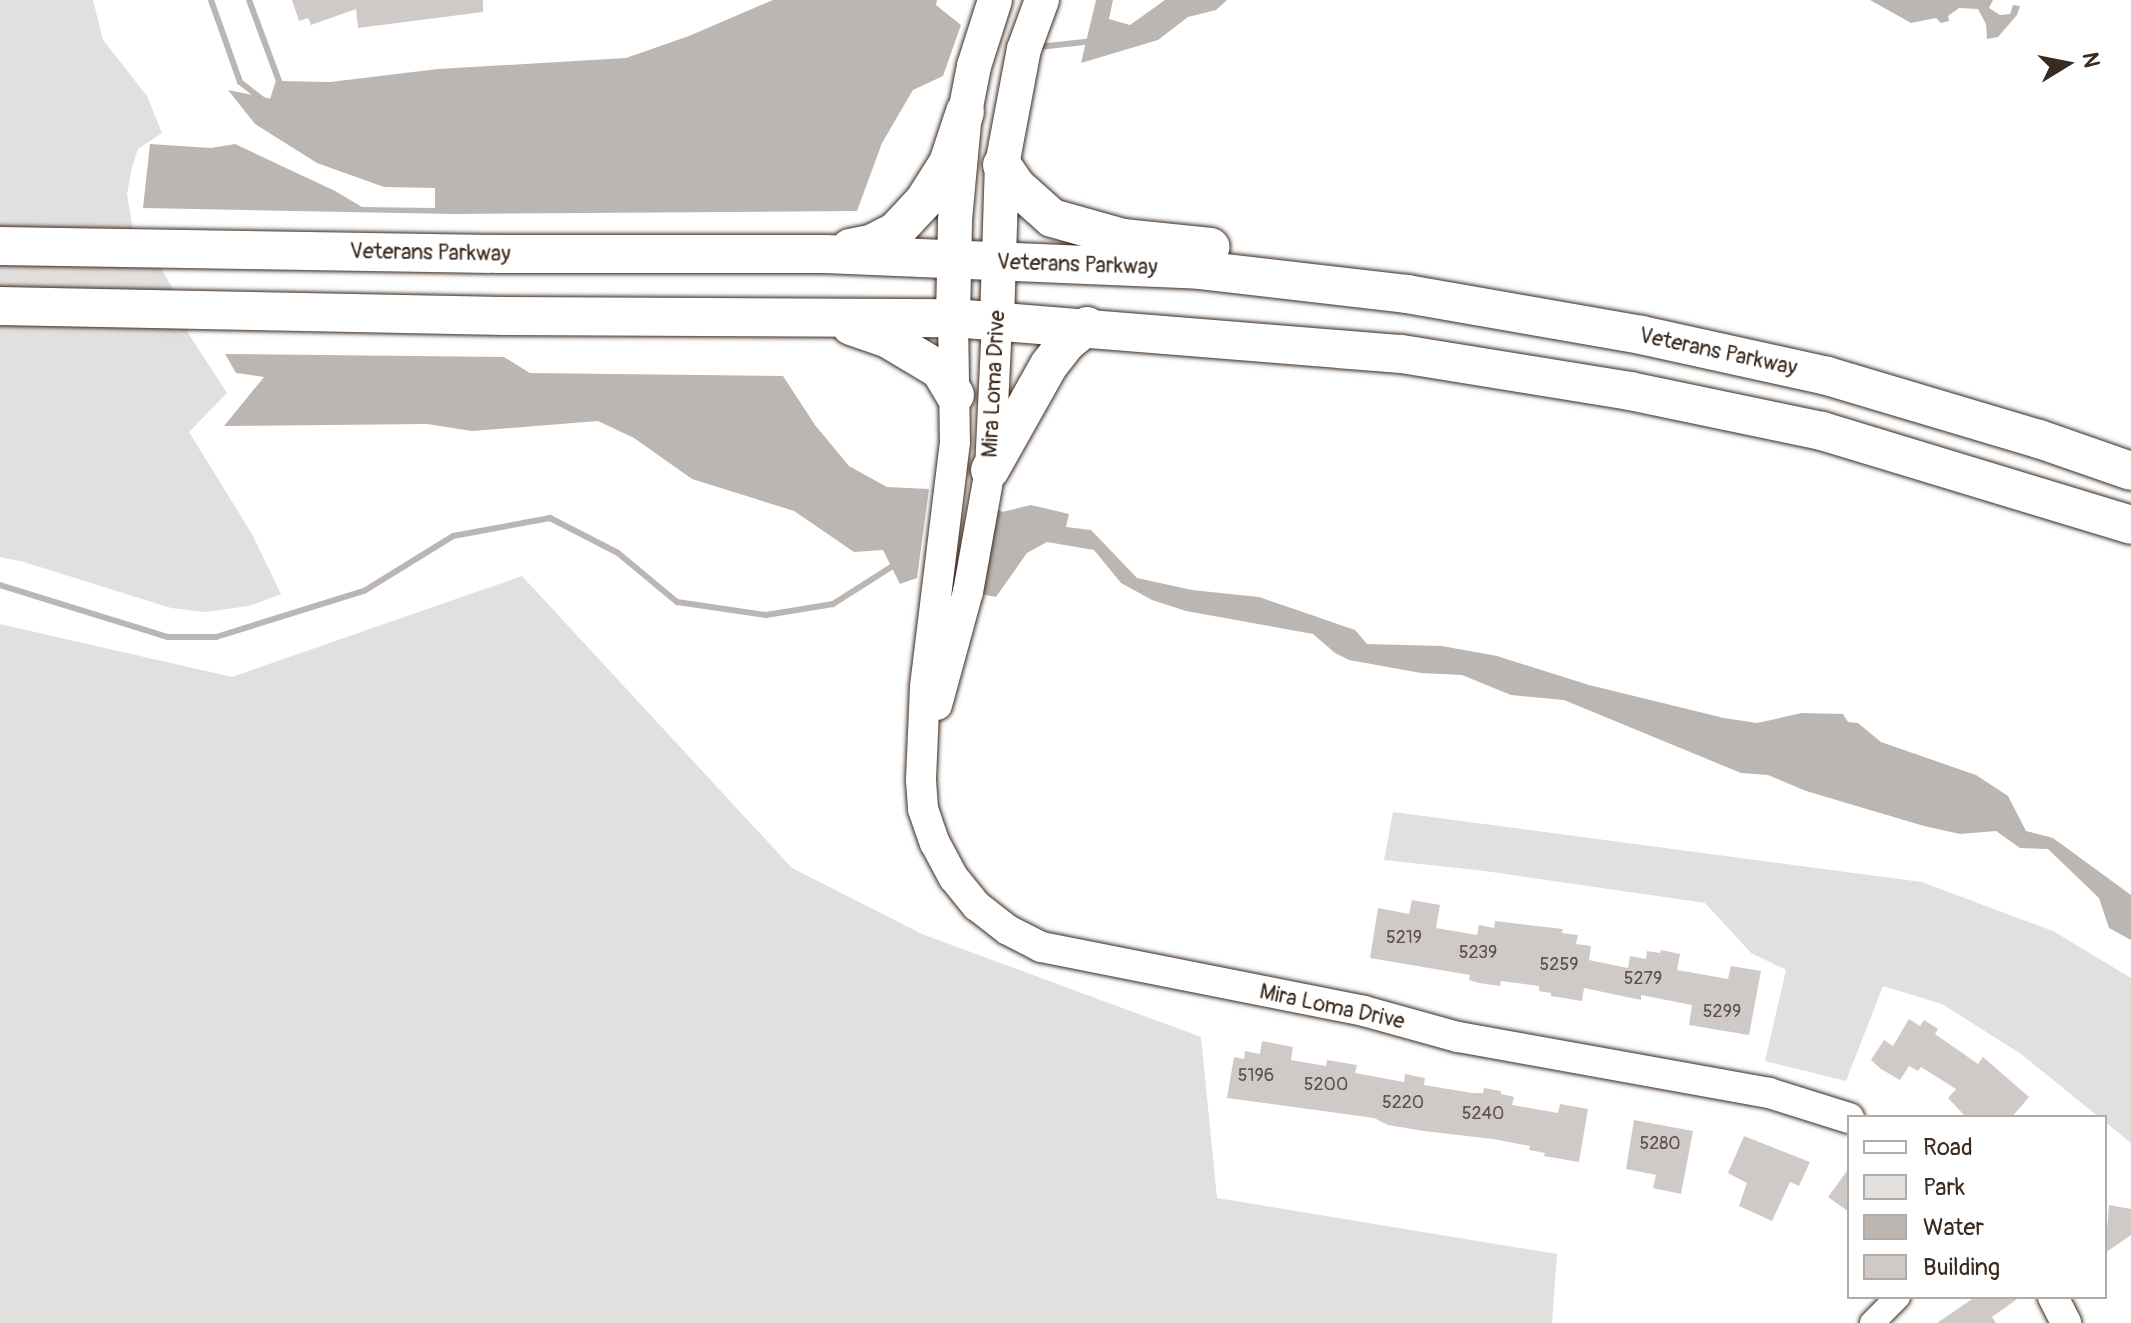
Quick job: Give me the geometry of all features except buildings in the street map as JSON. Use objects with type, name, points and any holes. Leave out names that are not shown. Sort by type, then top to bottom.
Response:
[{"type":"main road","name":"Mira Loma Drive","points":[[997,321],[1002,165],[1017,78],[1041,3]]},
{"type":"main road","name":"Mira Loma Drive","points":[[953,318],[954,259],[965,112],[974,66],[992,8]]},
{"type":"main road","points":[[825,254],[871,244],[896,231],[924,201],[948,163],[965,112]]},
{"type":"main road","points":[[1002,165],[1016,186],[1052,218],[1123,238],[1346,262],[1520,289],[1585,303],[1641,335]]},
{"type":"main road","name":"Veterans Parkway","points":[[0,246],[500,254],[825,254],[1200,270],[1407,294],[1641,335],[1827,376],[2039,439],[2131,471]]},
{"type":"main road","points":[[0,306],[504,316],[953,318],[1087,326],[1402,354],[1630,391],[1822,431],[2131,525]]},
{"type":"main road","points":[[830,319],[888,339],[940,370],[955,395]]},
{"type":"main road","points":[[988,485],[1049,365],[1066,343],[1087,326]]},
{"type":"street","name":"Mira Loma Drive","points":[[953,318],[955,395],[951,489],[925,687],[921,765],[923,809],[935,843],[954,878],[987,914],[1008,930],[1041,947],[1364,1011],[1458,1037],[1769,1093],[1847,1117]]},
{"type":"street","name":"Mira Loma Drive","points":[[921,765],[968,592],[988,485],[997,321]]},
{"type":"street","points":[[1872,1323],[1896,1299]]},
{"type":"street","points":[[2054,1299],[2066,1323]]},
{"type":"green space","points":[[0,0],[93,0],[103,40],[147,96],[162,133],[138,149],[132,167],[127,194],[133,230],[160,266],[178,298],[188,333],[227,393],[189,432],[252,534],[281,594],[249,606],[205,612],[171,608],[0,557]]},
{"type":"green space","points":[[522,576],[792,868],[922,934],[1201,1037],[1217,1198],[1557,1254],[1552,1323],[0,1323],[0,624],[232,677]]},
{"type":"green space","points":[[1393,812],[1922,882],[2053,931],[2131,978],[2131,1143],[2107,1124],[2107,1115],[2097,1115],[2021,1054],[1942,1004],[1883,986],[1846,1081],[1765,1061],[1786,970],[1751,953],[1705,903],[1485,871],[1384,860]]},
{"type":"water","points":[[773,0],[937,0],[936,5],[961,25],[943,76],[913,90],[882,143],[857,211],[454,214],[143,208],[150,144],[211,148],[235,144],[362,207],[435,208],[435,188],[384,187],[317,163],[255,124],[228,90],[272,99],[279,81],[330,82],[438,69],[626,58],[689,36]]},
{"type":"water","points":[[1096,0],[1113,0],[1109,19],[1130,25],[1165,0],[1227,0],[1216,10],[1188,17],[1158,40],[1081,63]]},
{"type":"water","points":[[1870,0],[1993,0],[1989,8],[2000,15],[2010,14],[2013,5],[2020,6],[2017,15],[1998,37],[1987,39],[1986,24],[1978,9],[1959,8],[1948,16],[1949,21],[1941,23],[1936,18],[1911,23]]},
{"type":"water","points":[[225,354],[504,357],[530,373],[783,376],[815,425],[849,466],[887,487],[929,489],[917,578],[900,584],[883,550],[854,552],[794,511],[692,479],[634,438],[598,421],[472,431],[427,424],[224,426],[264,377],[236,373]]},
{"type":"water","points":[[975,495],[1002,512],[1031,505],[1069,514],[1066,527],[1091,530],[1137,578],[1192,590],[1259,597],[1355,630],[1367,644],[1442,646],[1497,656],[1589,685],[1724,718],[1757,723],[1802,713],[1843,714],[1848,722],[1858,723],[1881,742],[1976,775],[2008,796],[2026,831],[2053,838],[2131,895],[2131,940],[2109,928],[2099,898],[2048,849],[2020,848],[1996,831],[1960,834],[1924,826],[1806,791],[1768,775],[1741,773],[1564,700],[1511,695],[1462,675],[1421,673],[1349,660],[1335,653],[1313,634],[1186,611],[1152,600],[1121,583],[1094,550],[1047,542],[1027,553],[996,597],[961,590]]},
{"type":"waterway","points":[[211,0],[240,82],[263,100]]},
{"type":"waterway","points":[[249,0],[279,81],[273,99]]},
{"type":"waterway","points":[[1038,47],[1094,41]]},
{"type":"waterway","points":[[0,585],[168,637],[216,637],[364,591],[453,536],[550,518],[618,553],[677,602],[766,615],[833,604],[896,564]]}]
